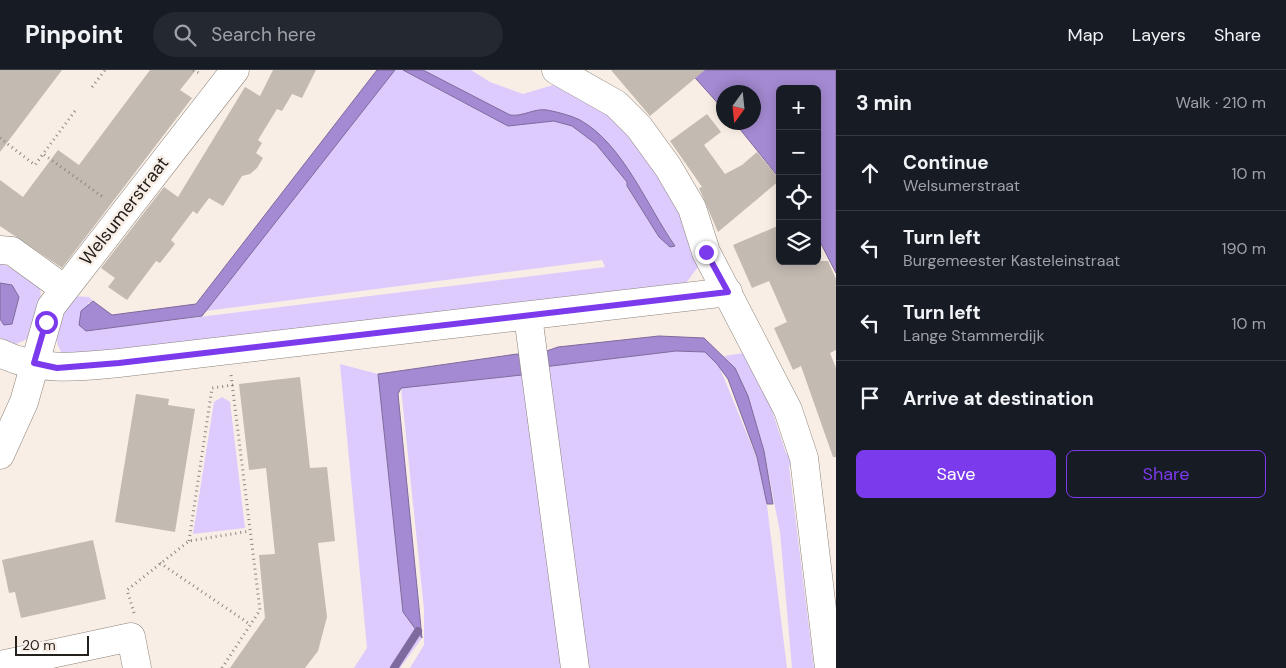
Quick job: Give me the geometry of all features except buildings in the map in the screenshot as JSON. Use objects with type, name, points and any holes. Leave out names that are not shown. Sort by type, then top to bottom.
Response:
[{"type":"street","name":"Welsumerstraat","points":[[0,455],[24,402],[51,306],[63,288],[235,70]]},
{"type":"street","points":[[556,70],[616,104],[639,127],[668,167],[692,208],[706,252],[788,410],[804,458],[829,668]]},
{"type":"street","points":[[0,250],[12,251],[63,288]]},
{"type":"street","points":[[0,353],[57,368],[728,292]]},
{"type":"street","points":[[528,316],[575,668]]},
{"type":"street","points":[[0,665],[131,637],[137,668]]},
{"type":"path","points":[[92,87],[105,70]]},
{"type":"path","points":[[0,138],[35,165],[75,111]]},
{"type":"path","points":[[43,154],[123,213]]},
{"type":"path","points":[[222,668],[260,610],[229,349]]},
{"type":"path","points":[[189,541],[212,388],[233,385]]},
{"type":"path","points":[[131,637],[136,623],[127,590],[189,541],[250,531]]},
{"type":"path","points":[[160,563],[250,625]]},
{"type":"shaded area","points":[[377,70],[395,70],[202,316],[86,331],[79,325],[81,311],[93,301],[112,315],[196,304]]},
{"type":"shaded area","points":[[395,70],[403,70],[508,126],[554,121],[572,126],[596,144],[627,182],[627,187],[659,237],[675,245],[634,178],[610,145],[596,131],[580,120],[564,114],[542,110],[510,115],[423,70],[471,70],[490,82],[523,94],[553,85],[607,114],[634,137],[691,229],[697,252],[698,267],[686,283],[378,322],[64,355],[59,348],[57,334],[60,319],[69,296],[89,297],[93,301],[88,303],[86,331],[605,267],[602,260],[205,311]]},
{"type":"shaded area","points":[[403,70],[423,70],[510,115],[547,110],[580,120],[609,144],[622,160],[675,246],[670,247],[659,237],[627,186],[627,182],[596,144],[572,126],[554,121],[508,126]]},
{"type":"shaded area","points":[[688,70],[836,70],[836,273],[821,244],[821,85],[776,85],[776,174],[741,130],[761,130],[761,85],[716,85],[716,101]]},
{"type":"shaded area","points":[[0,262],[39,284],[40,289],[40,311],[37,325],[31,336],[16,344],[0,338],[0,319],[7,325],[12,324],[19,297],[12,285],[0,283]]},
{"type":"shaded area","points":[[0,283],[12,285],[19,297],[12,324],[4,325],[0,319]]},
{"type":"shaded area","points":[[659,336],[704,338],[735,368],[748,396],[764,451],[773,504],[767,504],[757,457],[728,379],[705,352],[676,351],[543,367],[541,353],[558,347]]},
{"type":"shaded area","points":[[712,349],[763,473],[787,668],[410,668],[424,645],[424,609],[401,388],[522,375],[543,367],[676,351],[704,352]]},
{"type":"shaded area","points":[[750,352],[763,383],[786,453],[795,459],[789,466],[814,668],[792,668],[780,532],[764,451],[748,396],[735,368],[724,356]]},
{"type":"shaded area","points":[[517,354],[525,356],[527,369],[522,375],[401,388],[398,394],[422,638],[403,612],[378,374]]},
{"type":"shaded area","points":[[340,364],[378,374],[403,612],[422,638],[400,668],[354,668],[367,648]]},
{"type":"shaded area","points":[[222,397],[230,402],[245,528],[193,534],[214,402]]},
{"type":"waterway","points":[[394,668],[418,631]]},
{"type":"route","points":[[46,322],[34,363],[57,368],[119,363],[728,292],[706,252]]}]
